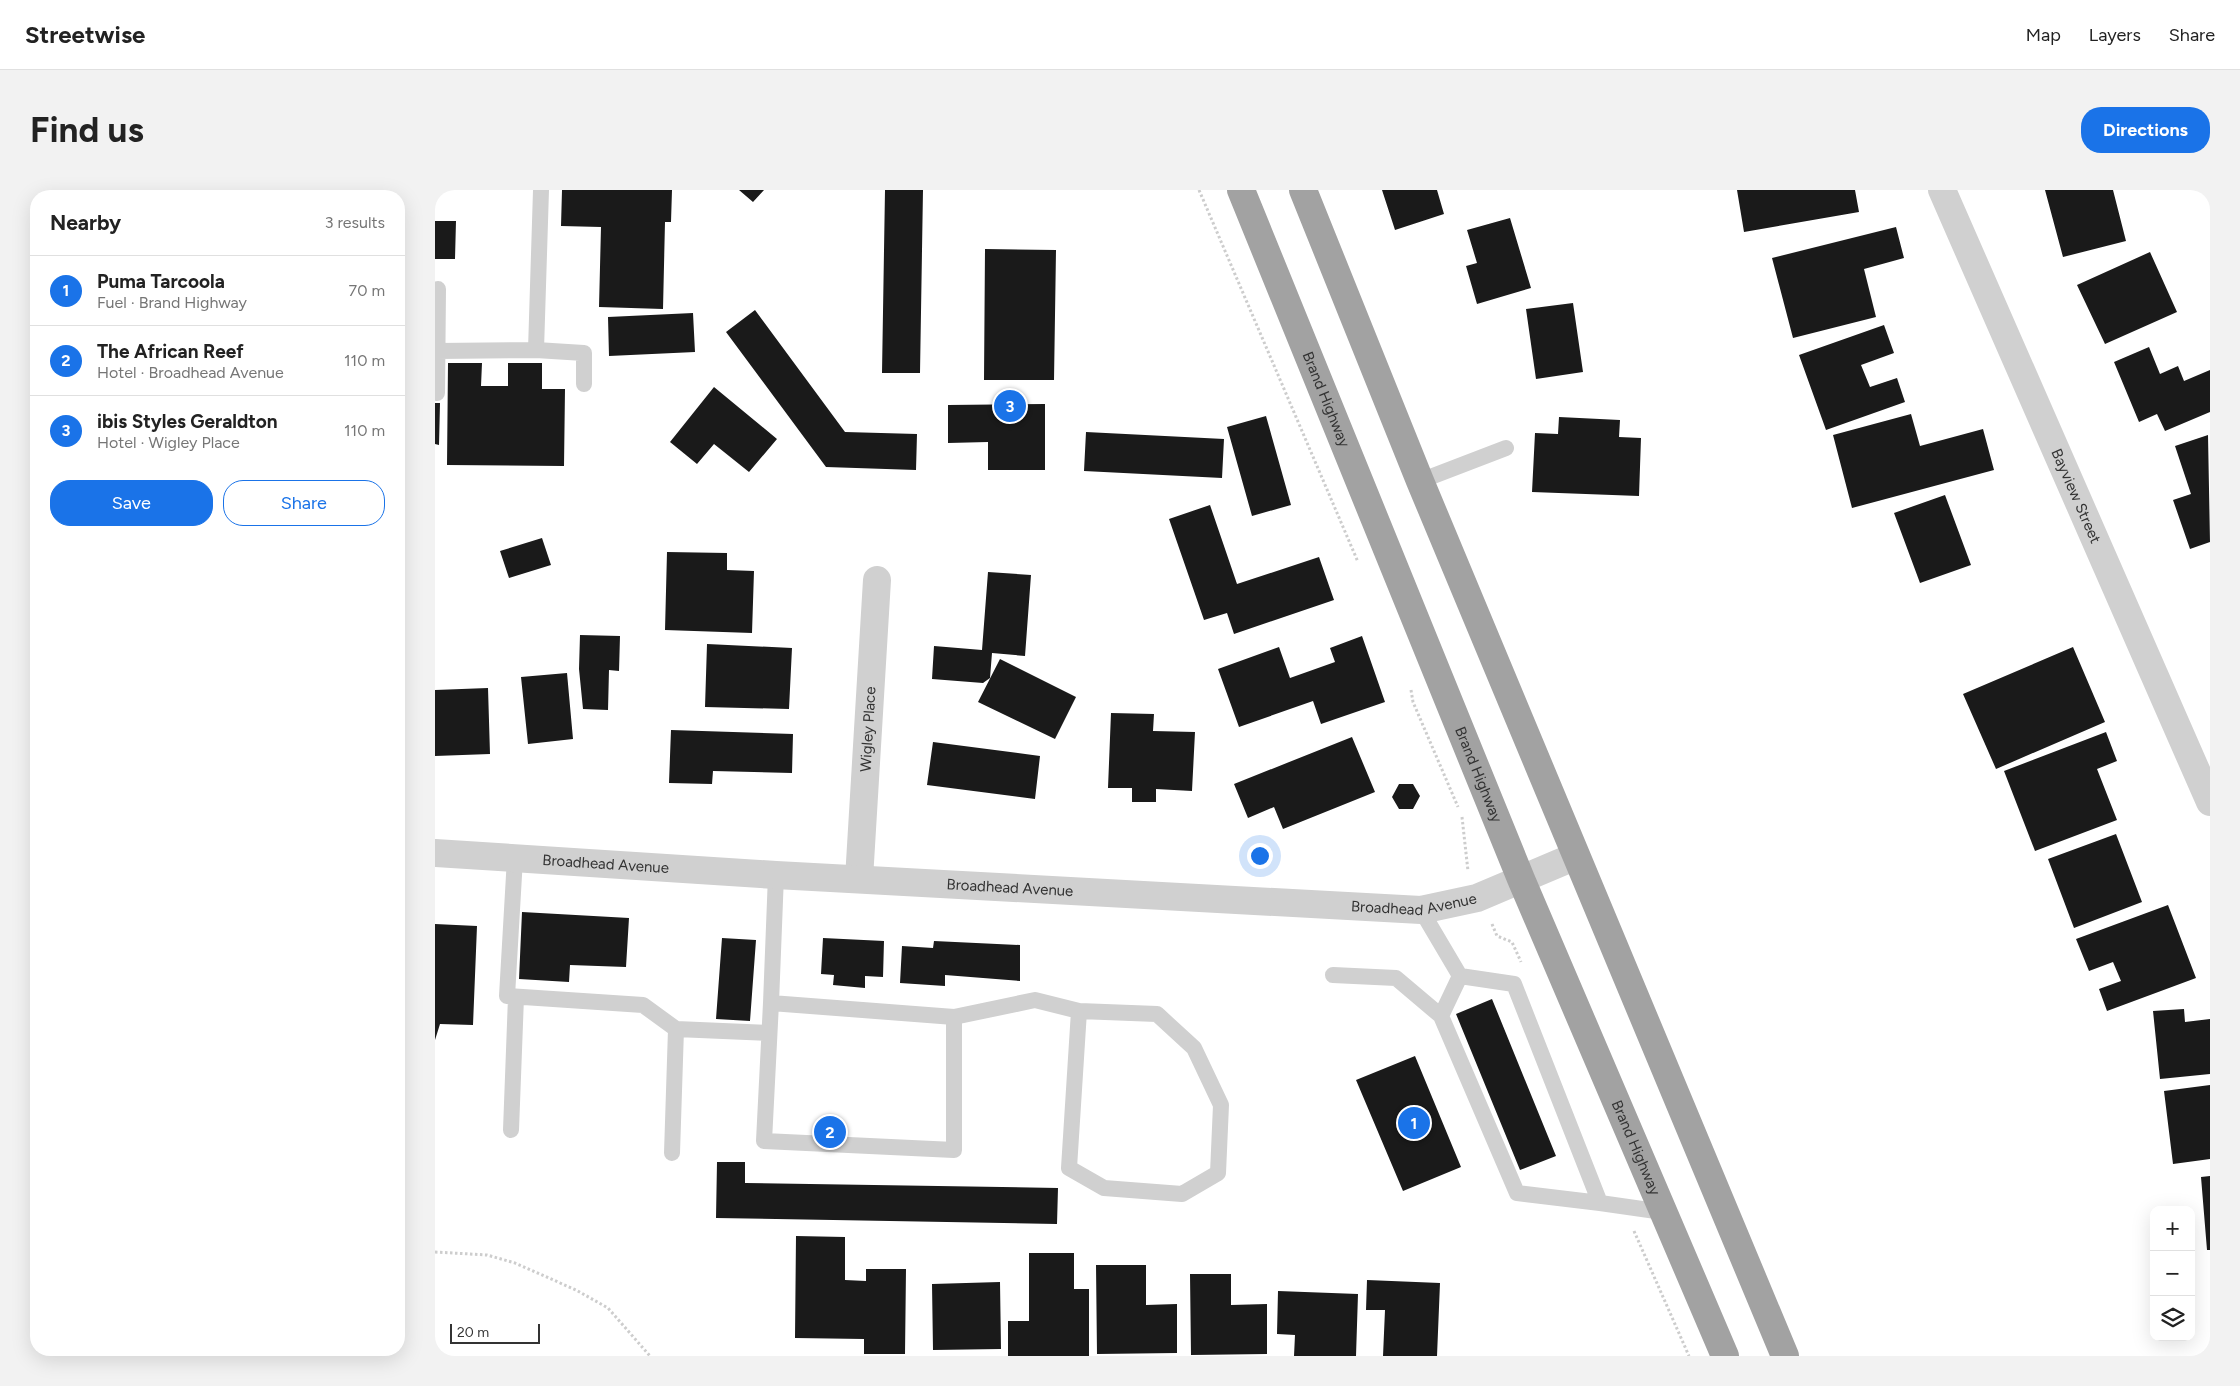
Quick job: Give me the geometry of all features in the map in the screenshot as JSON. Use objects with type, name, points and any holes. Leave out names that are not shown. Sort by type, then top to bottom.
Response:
[{"type":"highway","name":"Brand Highway","points":[[1241,190],[1521,879],[1725,1356]]},
{"type":"highway","points":[[1303,190],[1420,481],[1785,1356]]},
{"type":"street","name":"Bayview Street","points":[[1942,190],[2210,802]]},
{"type":"street","name":"Wigley Place","points":[[859,879],[877,580]]},
{"type":"street","name":"Broadhead Avenue","points":[[435,853],[776,875],[1421,910],[1477,898],[1576,856]]},
{"type":"lane","points":[[536,350],[541,190]]},
{"type":"lane","points":[[437,393],[439,289]]},
{"type":"lane","points":[[437,351],[536,350],[583,353],[583,384]]},
{"type":"lane","points":[[1420,481],[1506,448]]},
{"type":"lane","points":[[515,858],[507,996],[643,1005],[676,1029],[769,1034]]},
{"type":"lane","points":[[776,875],[765,1141],[954,1150],[954,1017]]},
{"type":"lane","points":[[1421,910],[1460,976]]},
{"type":"lane","points":[[1333,975],[1396,978],[1441,1016],[1517,1193],[1663,1212]]},
{"type":"lane","points":[[1441,1016],[1460,976]]},
{"type":"lane","points":[[1460,976],[1513,984],[1600,1203]]},
{"type":"lane","points":[[511,1130],[516,997]]},
{"type":"lane","points":[[771,1003],[954,1017],[1035,1000],[1079,1011],[1157,1014],[1194,1048],[1221,1105],[1218,1173],[1182,1194],[1104,1188],[1069,1168],[1079,1011]]},
{"type":"lane","points":[[672,1152],[676,1029]]},
{"type":"path","points":[[1199,190],[1360,566]]},
{"type":"path","points":[[1410,687],[1413,702],[1463,819],[1467,868]]},
{"type":"path","points":[[1637,1237],[1689,1356]]},
{"type":"path","points":[[435,1252],[487,1255],[515,1263],[576,1290],[608,1308],[650,1356]]},
{"type":"building","points":[[562,190],[672,190],[671,222],[665,222],[663,309],[599,307],[601,227],[561,226]]},
{"type":"building","points":[[739,190],[764,190],[753,202]]},
{"type":"building","points":[[885,190],[923,190],[920,373],[882,373]]},
{"type":"building","points":[[1382,190],[1437,190],[1444,214],[1395,230]]},
{"type":"building","points":[[1737,190],[1855,190],[1859,212],[1744,232]]},
{"type":"building","points":[[2045,190],[2113,190],[2126,241],[2063,257]]},
{"type":"building","points":[[1510,218],[1531,288],[1477,304],[1466,266],[1477,263],[1467,230]]},
{"type":"building","points":[[435,221],[456,221],[455,259],[435,259]]},
{"type":"building","points":[[1896,227],[1904,258],[1864,269],[1876,317],[1793,338],[1772,258]]},
{"type":"building","points":[[985,249],[1056,250],[1054,380],[984,380]]},
{"type":"building","points":[[2150,252],[2177,312],[2105,344],[2077,285]]},
{"type":"building","points":[[1573,303],[1583,372],[1536,379],[1526,309]]},
{"type":"building","points":[[755,310],[845,432],[917,434],[916,470],[826,467],[726,332]]},
{"type":"building","points":[[693,313],[695,352],[609,356],[608,317]]},
{"type":"building","points":[[1884,325],[1894,353],[1861,365],[1870,387],[1897,378],[1905,402],[1826,430],[1799,355]]},
{"type":"building","points":[[2149,347],[2160,374],[2178,366],[2184,381],[2210,370],[2210,412],[2165,431],[2157,414],[2139,422],[2114,362]]},
{"type":"building","points":[[448,363],[482,363],[481,386],[508,386],[508,363],[542,363],[542,389],[565,389],[564,466],[447,465]]},
{"type":"building","points":[[714,387],[777,439],[749,472],[714,444],[697,464],[670,442]]},
{"type":"building","points":[[435,403],[440,403],[439,445],[435,444]]},
{"type":"building","points":[[1045,404],[1045,470],[988,470],[988,442],[948,443],[948,405]]},
{"type":"building","points":[[1911,414],[1920,446],[1983,429],[1994,470],[1852,508],[1833,435]]},
{"type":"building","points":[[1266,416],[1291,505],[1252,516],[1227,427]]},
{"type":"building","points":[[1559,417],[1620,420],[1619,437],[1641,438],[1639,496],[1532,492],[1535,433],[1558,434]]},
{"type":"building","points":[[1086,432],[1224,439],[1222,478],[1084,471]]},
{"type":"building","points":[[2208,435],[2210,542],[2190,549],[2173,500],[2191,494],[2175,446]]},
{"type":"building","points":[[1945,495],[1971,565],[1920,583],[1894,513]]},
{"type":"building","points":[[1210,505],[1237,584],[1319,557],[1334,600],[1234,634],[1227,613],[1204,620],[1169,519]]},
{"type":"building","points":[[542,538],[551,565],[509,578],[500,551]]},
{"type":"building","points":[[667,552],[727,553],[727,570],[754,571],[752,633],[665,630]]},
{"type":"building","points":[[988,572],[1031,575],[1025,656],[992,653],[990,678],[983,683],[932,679],[934,646],[982,650]]},
{"type":"building","points":[[580,635],[620,636],[619,671],[609,670],[608,710],[583,709],[579,669]]},
{"type":"building","points":[[1362,636],[1385,702],[1321,724],[1313,701],[1239,727],[1218,669],[1279,647],[1290,678],[1335,662],[1330,648]]},
{"type":"building","points":[[707,644],[792,648],[789,709],[705,707]]},
{"type":"building","points":[[2073,647],[2105,722],[1996,769],[1963,694]]},
{"type":"building","points":[[1000,659],[1076,697],[1055,739],[978,702]]},
{"type":"building","points":[[567,673],[573,739],[528,744],[521,677]]},
{"type":"building","points":[[488,688],[490,754],[435,756],[435,690]]},
{"type":"building","points":[[1111,713],[1154,714],[1153,731],[1195,732],[1192,791],[1156,789],[1156,802],[1132,802],[1132,788],[1108,788]]},
{"type":"building","points":[[671,730],[793,734],[792,773],[713,771],[712,784],[669,783]]},
{"type":"building","points":[[2106,732],[2117,761],[2097,769],[2117,820],[2035,851],[2004,771]]},
{"type":"building","points":[[1352,737],[1375,792],[1283,829],[1274,807],[1248,818],[1234,784]]},
{"type":"building","points":[[933,742],[1040,756],[1035,799],[927,785]]},
{"type":"building","points":[[1399,784],[1413,784],[1420,796],[1413,809],[1399,809],[1392,797]]},
{"type":"building","points":[[2116,834],[2142,902],[2074,928],[2048,859]]},
{"type":"building","points":[[2168,905],[2196,978],[2107,1011],[2099,989],[2121,981],[2113,962],[2089,971],[2076,939]]},
{"type":"building","points":[[522,912],[629,918],[626,967],[570,965],[569,982],[519,979]]},
{"type":"building","points":[[435,924],[477,926],[473,1025],[440,1024],[435,1040]]},
{"type":"building","points":[[722,938],[756,940],[750,1021],[716,1019]]},
{"type":"building","points":[[823,938],[884,941],[883,977],[865,976],[865,988],[833,985],[834,975],[821,974]]},
{"type":"building","points":[[934,941],[1020,945],[1020,981],[945,975],[945,986],[900,983],[902,946],[933,948]]},
{"type":"building","points":[[1492,999],[1556,1156],[1520,1170],[1456,1014]]},
{"type":"building","points":[[2184,1009],[2185,1022],[2210,1019],[2210,1074],[2160,1079],[2153,1011]]},
{"type":"building","points":[[1415,1056],[1461,1167],[1403,1191],[1356,1080]]},
{"type":"building","points":[[2210,1085],[2210,1159],[2173,1164],[2164,1091]]},
{"type":"building","points":[[717,1162],[745,1162],[745,1183],[1058,1188],[1057,1224],[716,1218]]},
{"type":"building","points":[[2210,1176],[2210,1250],[2207,1250],[2201,1177]]},
{"type":"building","points":[[796,1236],[845,1237],[845,1280],[866,1281],[866,1269],[906,1269],[905,1354],[864,1354],[864,1339],[795,1338]]},
{"type":"building","points":[[1029,1253],[1074,1253],[1074,1289],[1089,1289],[1089,1356],[1008,1356],[1008,1321],[1029,1321]]},
{"type":"building","points":[[1096,1265],[1146,1265],[1146,1305],[1177,1304],[1177,1353],[1097,1354]]},
{"type":"building","points":[[1190,1274],[1231,1274],[1231,1305],[1267,1304],[1267,1354],[1191,1355]]},
{"type":"building","points":[[1367,1280],[1440,1283],[1437,1356],[1383,1356],[1385,1310],[1366,1310]]},
{"type":"building","points":[[1000,1282],[1001,1349],[933,1350],[932,1284]]},
{"type":"building","points":[[1278,1291],[1358,1294],[1356,1356],[1294,1356],[1295,1335],[1277,1334]]},
{"type":"place","name":"ibis Styles Geraldton","points":[[1010,406]]},
{"type":"place","name":"Puma Tarcoola","points":[[1414,1123]]},
{"type":"place","name":"The African Reef","points":[[830,1132]]}]
